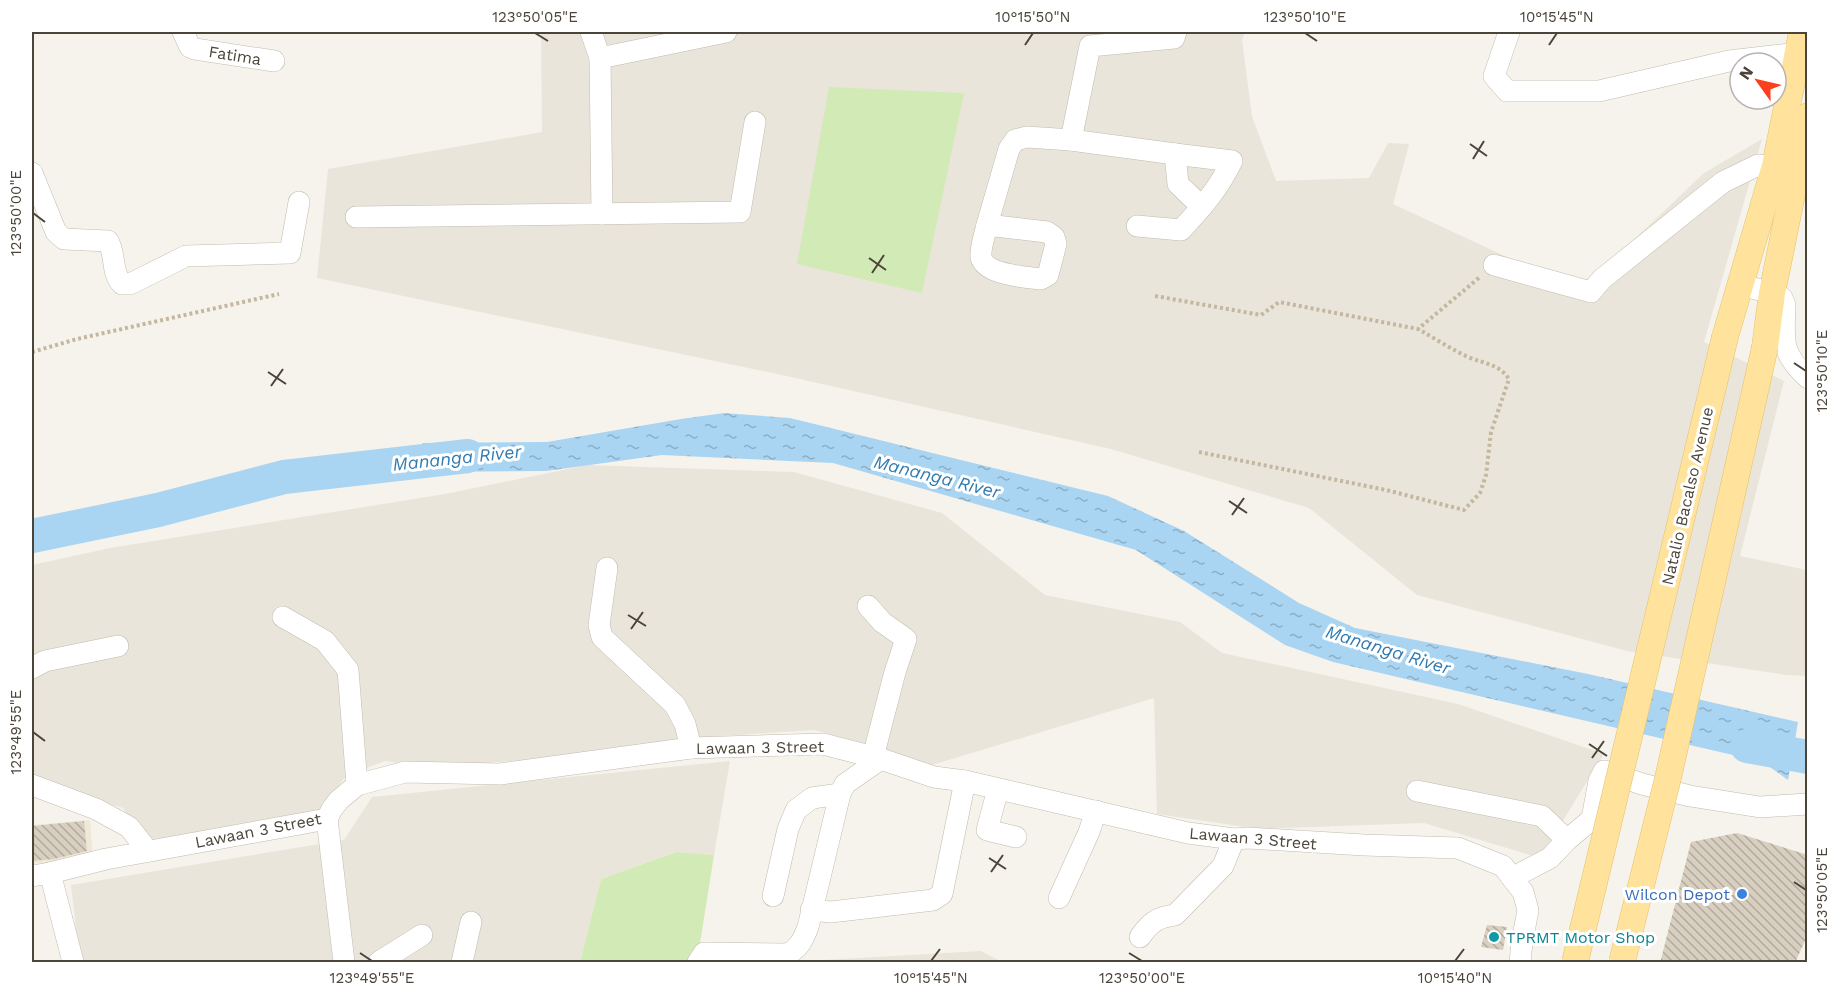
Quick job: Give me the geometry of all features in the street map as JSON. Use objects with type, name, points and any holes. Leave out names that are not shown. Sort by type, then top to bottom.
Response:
[{"type":"main road","name":"Natalio Bacalso Avenue","points":[[1575,963],[1725,337],[1776,166],[1800,42]]},
{"type":"main road","points":[[1622,963],[1668,778],[1765,346],[1772,293],[1808,116]]},
{"type":"street","name":"Fatima","points":[[183,32],[190,46],[195,49],[274,62]]},
{"type":"street","points":[[591,32],[600,58],[602,214]]},
{"type":"street","points":[[600,58],[726,32]]},
{"type":"street","points":[[1071,140],[1090,46],[1174,38],[1176,32]]},
{"type":"street","points":[[1509,32],[1494,76],[1507,91],[1599,91],[1800,42]]},
{"type":"street","points":[[356,217],[740,212],[755,122]]},
{"type":"street","points":[[987,225],[1009,149],[1015,140],[1027,137],[1071,140],[1232,161],[1220,185],[1181,230],[1137,226]]},
{"type":"street","points":[[1175,154],[1178,184],[1202,207]]},
{"type":"street","points":[[1494,265],[1591,292],[1602,279],[1724,182],[1758,165],[1776,166]]},
{"type":"street","points":[[32,173],[56,232],[64,239],[108,242],[112,248],[117,279],[122,284],[130,284],[186,256],[291,253],[299,202]]},
{"type":"street","points":[[1741,285],[1782,298],[1786,353],[1790,361],[1808,378]]},
{"type":"street","points":[[607,568],[599,625],[602,637],[675,705],[685,724],[691,748]]},
{"type":"street","points":[[698,963],[704,953],[789,958],[803,940],[840,794],[845,784],[877,758],[895,672],[906,639],[882,622],[868,606]]},
{"type":"street","points":[[283,617],[325,641],[348,670],[357,785]]},
{"type":"street","points":[[32,668],[45,661],[118,646]]},
{"type":"street","name":"Lawaan 3 Street","points":[[41,875],[71,866],[327,819],[339,800],[357,785],[405,772],[500,774],[691,748],[823,744],[877,758],[934,777],[966,781],[1188,834],[1234,839],[1458,848],[1503,866],[1523,892],[1528,910],[1521,963]]},
{"type":"street","points":[[1512,878],[1550,858],[1592,819],[1599,781],[1604,771],[1642,784],[1690,796],[1760,807],[1808,804]]},
{"type":"street","points":[[811,910],[831,912],[933,900],[942,894],[966,781]]},
{"type":"street","points":[[32,785],[96,809],[129,827],[148,851]]},
{"type":"street","points":[[998,789],[987,830],[1016,837]]},
{"type":"street","points":[[1417,791],[1542,816],[1567,840]]},
{"type":"street","points":[[773,896],[788,830],[796,810],[812,798],[840,794]]},
{"type":"street","points":[[1059,898],[1096,811]]},
{"type":"street","points":[[327,819],[344,963]]},
{"type":"street","points":[[1140,937],[1150,924],[1161,916],[1175,915],[1215,876],[1228,858],[1234,839]]},
{"type":"street","points":[[41,875],[73,963]]},
{"type":"street","points":[[462,963],[471,922]]},
{"type":"street","points":[[379,963],[422,935]]},
{"type":"path","points":[[1418,328],[1494,265]]},
{"type":"path","points":[[32,352],[77,339],[279,294]]},
{"type":"path","points":[[1155,296],[1261,315],[1279,302],[1418,328],[1469,357],[1496,366],[1503,370],[1509,379],[1491,432],[1486,475],[1480,493],[1464,510],[1386,489],[1198,452]]},
{"type":"shaded area","points":[[541,32],[1245,32],[1242,40],[1252,116],[1276,181],[1369,178],[1388,143],[1409,144],[1393,204],[1580,291],[1704,173],[1762,139],[1704,342],[1784,381],[1740,556],[1807,570],[1807,676],[1786,675],[1627,651],[1417,595],[1309,508],[1111,449],[773,373],[317,278],[328,169],[542,132]]},
{"type":"shaded area","points":[[587,465],[794,472],[942,513],[1045,595],[1180,622],[1222,653],[1458,704],[1604,754],[1540,858],[1424,823],[1259,829],[1157,814],[1154,698],[932,765],[875,746],[814,730],[719,736],[578,756],[432,767],[385,761],[347,775],[315,816],[145,841],[123,808],[32,777],[32,565],[110,548],[445,494]]},
{"type":"shaded area","points":[[730,761],[714,855],[675,852],[601,879],[580,962],[80,962],[71,885],[344,840],[372,797]]},
{"type":"shaded area","points":[[90,820],[93,858],[32,864],[32,825]]},
{"type":"shaded area","points":[[981,951],[1002,962],[804,962],[805,961]]},
{"type":"green space","points":[[829,87],[964,93],[922,293],[797,264]]},
{"type":"green space","points":[[676,852],[714,855],[697,962],[580,962],[601,879]]},
{"type":"water","points":[[724,413],[790,418],[1108,496],[1184,531],[1299,603],[1355,628],[1588,674],[1798,722],[1788,780],[1763,762],[1333,662],[1285,645],[1136,550],[833,463],[662,455],[546,471],[423,472],[422,443],[547,442]]},
{"type":"building","points":[[84,821],[87,851],[54,859],[32,861],[32,826]]},
{"type":"building","name":"Wilcon Depot","points":[[1737,833],[1808,855],[1808,934],[1795,963],[1660,963],[1691,842]]},
{"type":"building","name":"TPRMT Motor Shop","points":[[1487,925],[1507,927],[1503,950],[1481,947]]},
{"type":"waterway","name":"Mananga River","points":[[32,536],[158,510],[284,477],[468,456]]},
{"type":"waterway","name":"Mananga River","points":[[1747,746],[1808,757]]},
{"type":"place","name":"Wilcon Depot","points":[[1742,894]]},
{"type":"place","name":"TPRMT Motor Shop","points":[[1494,937]]}]
